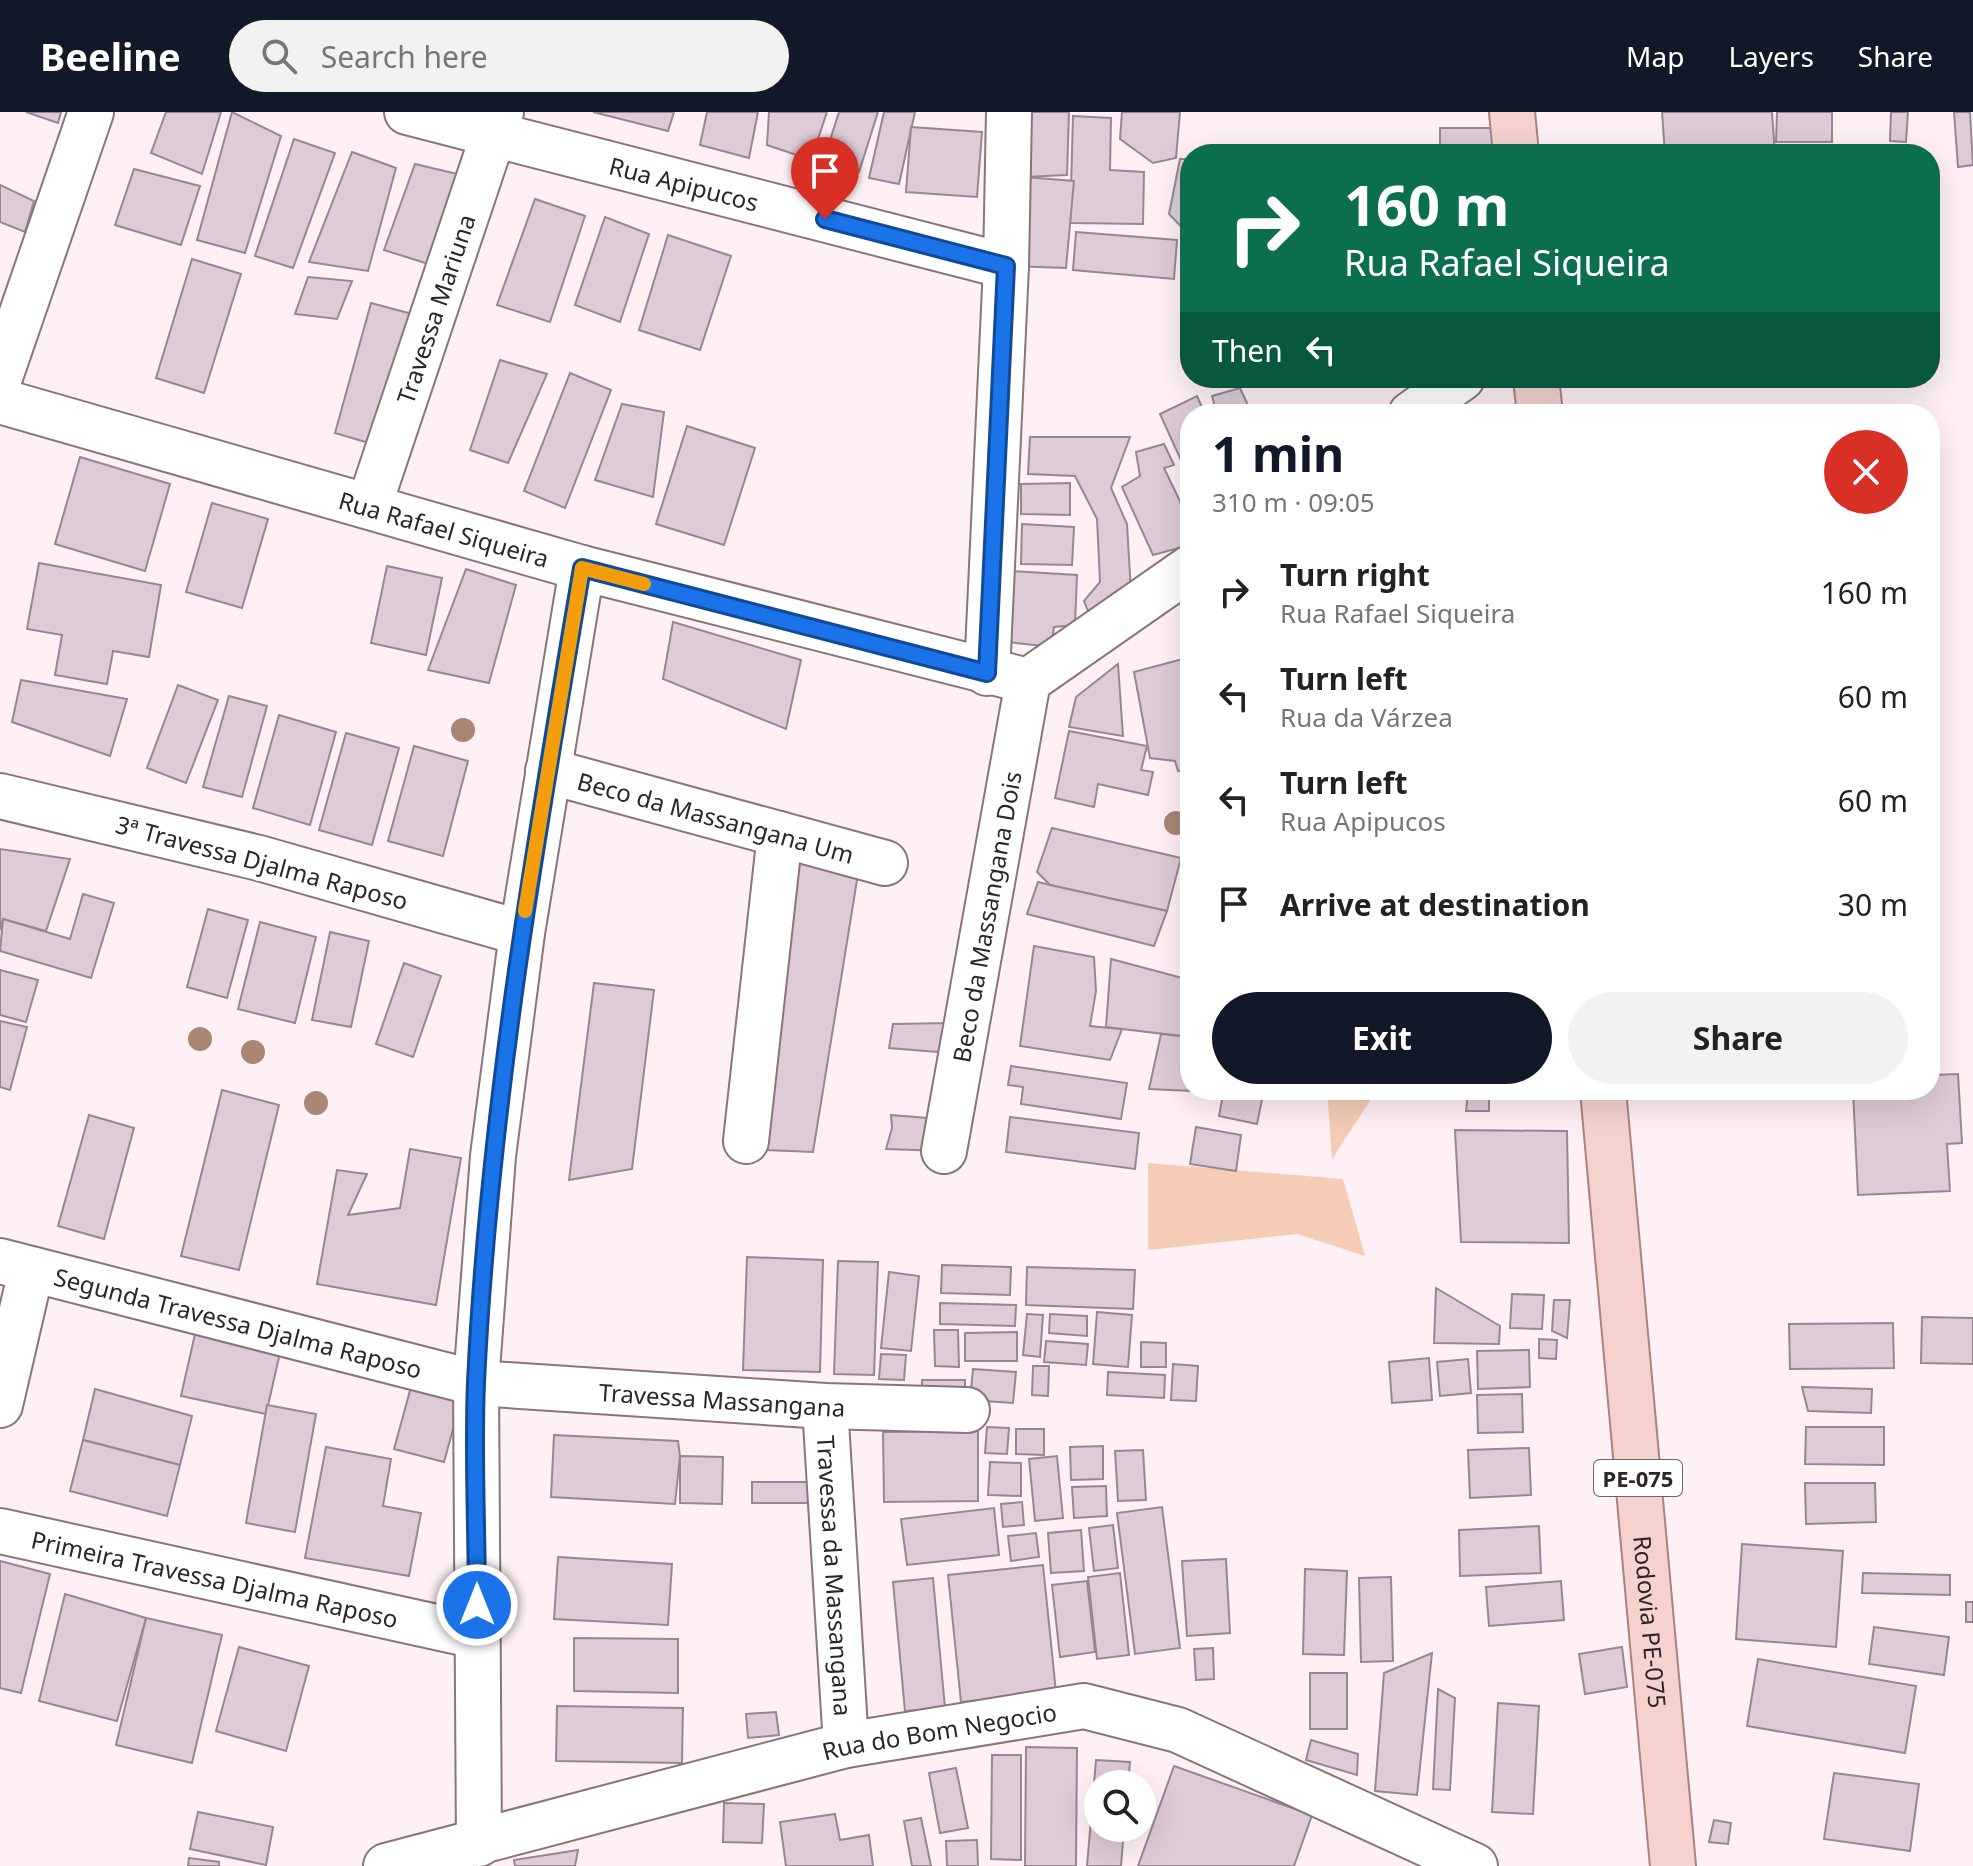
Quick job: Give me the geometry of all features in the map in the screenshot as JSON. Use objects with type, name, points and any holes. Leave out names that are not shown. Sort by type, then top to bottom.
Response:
[{"type":"main road","points":[[1512,112],[1515,144]]},
{"type":"main road","name":"Rodovia PE-075","points":[[1604,1100],[1673,1866]]},
{"type":"street","points":[[0,377],[91,112]]},
{"type":"street","name":"Rua Apipucos","points":[[407,112],[497,123],[1006,266]]},
{"type":"street","name":"Beco da Massangana Dois","points":[[944,1151],[1008,677],[1006,266],[1009,112]]},
{"type":"street","name":"Travessa Mariuna","points":[[369,506],[497,123]]},
{"type":"street","points":[[1425,404],[1448,388]]},
{"type":"street","name":"Rua Rafael Siqueira","points":[[0,401],[582,568],[1008,677]]},
{"type":"street","points":[[479,1844],[476,1383],[493,1156],[522,933],[582,568]]},
{"type":"street","points":[[1008,677],[1180,574]]},
{"type":"street","name":"Beco da Massangana Um","points":[[548,771],[885,863]]},
{"type":"street","name":"3ª Travessa Djalma Raposo","points":[[0,796],[245,854],[522,933]]},
{"type":"street","points":[[746,1141],[780,834]]},
{"type":"street","points":[[0,1405],[16,1266]]},
{"type":"street","name":"Segunda Travessa Djalma Raposo","points":[[16,1266],[476,1383]]},
{"type":"street","name":"Travessa Massangana","points":[[476,1383],[825,1406],[967,1410]]},
{"type":"street","name":"Travessa da Massangana","points":[[825,1406],[846,1745]]},
{"type":"street","name":"Primeira Travessa Djalma Raposo","points":[[0,1531],[477,1636]]},
{"type":"street","name":"Rua do Bom Negocio","points":[[386,1866],[846,1745],[1084,1706],[1178,1730],[1475,1866]]},
{"type":"shaded area","points":[[1328,1100],[1370,1100],[1332,1159]]},
{"type":"shaded area","points":[[1148,1163],[1343,1179],[1365,1256],[1297,1234],[1148,1250]]},
{"type":"building","points":[[26,112],[61,112],[58,123]]},
{"type":"building","points":[[166,112],[221,112],[202,174],[151,153]]},
{"type":"building","points":[[232,112],[281,136],[245,253],[197,240]]},
{"type":"building","points":[[593,112],[674,112],[668,131]]},
{"type":"building","points":[[707,112],[758,112],[749,158],[700,145]]},
{"type":"building","points":[[769,112],[827,112],[811,160],[767,145]]},
{"type":"building","points":[[839,112],[878,112],[859,172],[823,162]]},
{"type":"building","points":[[884,112],[915,112],[899,184],[869,178]]},
{"type":"building","points":[[1025,112],[1069,112],[1067,175],[1025,177]]},
{"type":"building","points":[[1122,112],[1180,112],[1176,158],[1153,163],[1120,139]]},
{"type":"building","points":[[1662,112],[1772,112],[1774,144],[1664,144]]},
{"type":"building","points":[[1777,112],[1832,112],[1832,142],[1776,142]]},
{"type":"building","points":[[1891,112],[1908,112],[1906,142],[1890,141]]},
{"type":"building","points":[[1954,112],[1970,112],[1973,165],[1958,167]]},
{"type":"building","points":[[1073,116],[1111,118],[1110,170],[1144,172],[1143,224],[1070,223]]},
{"type":"building","points":[[911,127],[982,132],[977,197],[906,192]]},
{"type":"building","points":[[1440,128],[1493,128],[1493,144],[1440,144]]},
{"type":"building","points":[[294,139],[335,153],[293,268],[255,256]]},
{"type":"building","points":[[352,152],[396,168],[368,271],[309,262]]},
{"type":"building","points":[[1180,159],[1180,226],[1169,214]]},
{"type":"building","points":[[415,164],[466,176],[438,267],[384,250]]},
{"type":"building","points":[[134,169],[200,186],[181,245],[115,225]]},
{"type":"building","points":[[1025,177],[1074,181],[1066,268],[1006,266]]},
{"type":"building","points":[[0,185],[34,201],[25,232],[0,222]]},
{"type":"building","points":[[535,199],[585,216],[550,322],[497,305]]},
{"type":"building","points":[[605,217],[649,234],[620,322],[575,305]]},
{"type":"building","points":[[1076,232],[1177,240],[1174,279],[1073,270]]},
{"type":"building","points":[[668,235],[731,256],[700,350],[639,330]]},
{"type":"building","points":[[192,259],[241,274],[204,393],[156,378]]},
{"type":"building","points":[[308,277],[352,281],[337,319],[295,314]]},
{"type":"building","points":[[371,303],[416,315],[379,446],[335,433]]},
{"type":"building","points":[[500,360],[547,374],[508,463],[470,450]]},
{"type":"building","points":[[570,373],[611,390],[565,508],[524,491]]},
{"type":"building","points":[[1240,388],[1247,404],[1214,404],[1212,396]]},
{"type":"building","points":[[1197,396],[1201,404],[1181,404]]},
{"type":"building","points":[[622,404],[664,412],[653,497],[595,480]]},
{"type":"building","points":[[1180,404],[1180,458],[1160,414]]},
{"type":"building","points":[[687,426],[755,448],[724,545],[656,524]]},
{"type":"building","points":[[1030,437],[1130,437],[1111,488],[1127,524],[1131,592],[1090,616],[1084,601],[1100,582],[1097,519],[1075,476],[1028,474]]},
{"type":"building","points":[[1164,444],[1174,465],[1164,468],[1180,501],[1180,548],[1153,555],[1122,487],[1140,476],[1136,452]]},
{"type":"building","points":[[80,457],[170,484],[145,571],[55,544]]},
{"type":"building","points":[[1070,483],[1070,515],[1021,514],[1021,484]]},
{"type":"building","points":[[212,503],[268,519],[242,608],[186,592]]},
{"type":"building","points":[[1022,524],[1074,527],[1072,565],[1021,564]]},
{"type":"building","points":[[39,563],[161,585],[149,657],[113,651],[107,684],[55,675],[62,635],[27,629]]},
{"type":"building","points":[[387,566],[442,578],[426,655],[371,643]]},
{"type":"building","points":[[466,569],[516,585],[489,683],[428,670]]},
{"type":"building","points":[[1011,571],[1077,575],[1075,625],[1054,627],[1051,647],[999,641]]},
{"type":"building","points":[[673,622],[801,660],[786,729],[663,679]]},
{"type":"building","points":[[1180,660],[1180,771],[1175,761],[1150,758],[1134,672]]},
{"type":"building","points":[[1118,664],[1123,736],[1069,727],[1076,697]]},
{"type":"building","points":[[21,680],[127,699],[110,756],[12,722]]},
{"type":"building","points":[[178,685],[218,700],[186,783],[147,768]]},
{"type":"building","points":[[229,696],[267,706],[242,797],[203,787]]},
{"type":"building","points":[[279,715],[336,732],[310,825],[253,808]]},
{"type":"building","points":[[1069,731],[1147,746],[1141,770],[1153,772],[1148,795],[1098,784],[1094,807],[1055,798]]},
{"type":"building","points":[[346,733],[399,748],[372,845],[319,830]]},
{"type":"building","points":[[414,746],[468,761],[443,856],[388,841]]},
{"type":"building","points":[[1052,828],[1180,858],[1167,911],[1050,885],[1037,872]]},
{"type":"building","points":[[0,849],[70,859],[46,931],[3,919],[0,930]]},
{"type":"building","points":[[788,860],[858,874],[813,1152],[765,1150]]},
{"type":"building","points":[[1038,882],[1167,911],[1154,946],[1027,914]]},
{"type":"building","points":[[83,894],[114,903],[91,978],[0,951],[3,919],[70,939]]},
{"type":"building","points":[[208,909],[248,920],[227,998],[187,987]]},
{"type":"building","points":[[260,922],[316,937],[295,1023],[238,1009]]},
{"type":"building","points":[[330,932],[369,941],[351,1027],[312,1020]]},
{"type":"building","points":[[1034,946],[1094,957],[1096,991],[1090,1026],[1122,1029],[1110,1060],[1020,1046]]},
{"type":"building","points":[[1111,959],[1180,977],[1180,1036],[1106,1027]]},
{"type":"building","points":[[404,963],[441,976],[413,1057],[376,1044]]},
{"type":"building","points":[[0,970],[38,980],[26,1022],[0,1015]]},
{"type":"building","points":[[594,983],[654,990],[632,1169],[569,1180]]},
{"type":"building","points":[[0,1021],[27,1027],[10,1090],[0,1087]]},
{"type":"building","points":[[951,1023],[950,1053],[889,1048],[893,1024]]},
{"type":"building","points":[[1161,1034],[1180,1036],[1180,1090],[1149,1089]]},
{"type":"building","points":[[1011,1066],[1127,1083],[1121,1119],[1021,1104],[1023,1087],[1008,1085]]},
{"type":"building","points":[[1958,1074],[1962,1143],[1947,1144],[1950,1191],[1858,1195],[1853,1100],[1940,1100],[1940,1075]]},
{"type":"building","points":[[222,1090],[279,1105],[239,1270],[181,1256]]},
{"type":"building","points":[[1222,1100],[1262,1100],[1257,1124],[1219,1116]]},
{"type":"building","points":[[1467,1100],[1489,1100],[1489,1111],[1466,1111]]},
{"type":"building","points":[[89,1115],[134,1128],[104,1239],[58,1226]]},
{"type":"building","points":[[891,1115],[940,1119],[944,1151],[886,1149],[892,1128]]},
{"type":"building","points":[[1010,1117],[1139,1133],[1135,1169],[1006,1152]]},
{"type":"building","points":[[1196,1127],[1241,1135],[1236,1171],[1190,1164]]},
{"type":"building","points":[[1455,1130],[1567,1131],[1569,1243],[1461,1242]]},
{"type":"building","points":[[410,1149],[461,1158],[436,1305],[317,1284],[337,1170],[367,1174],[348,1215],[400,1208]]},
{"type":"building","points":[[747,1257],[823,1260],[820,1372],[743,1370]]},
{"type":"building","points":[[838,1261],[878,1262],[874,1375],[834,1374]]},
{"type":"building","points":[[942,1265],[1011,1267],[1010,1295],[941,1293]]},
{"type":"building","points":[[1027,1267],[1135,1270],[1133,1309],[1026,1305]]},
{"type":"building","points":[[889,1272],[919,1276],[911,1351],[881,1348]]},
{"type":"building","points":[[1436,1288],[1500,1326],[1499,1344],[1434,1343]]},
{"type":"building","points":[[1512,1294],[1544,1295],[1542,1329],[1510,1328]]},
{"type":"building","points":[[1554,1300],[1570,1300],[1567,1338],[1552,1331]]},
{"type":"building","points":[[940,1303],[1016,1305],[1015,1326],[940,1324]]},
{"type":"building","points":[[1097,1312],[1132,1315],[1128,1367],[1093,1364]]},
{"type":"building","points":[[1027,1314],[1043,1315],[1040,1357],[1023,1355]]},
{"type":"building","points":[[1050,1314],[1087,1316],[1087,1336],[1049,1333]]},
{"type":"building","points":[[1922,1317],[1973,1318],[1973,1364],[1921,1363]]},
{"type":"building","points":[[1893,1323],[1894,1368],[1790,1369],[1789,1324]]},
{"type":"building","points":[[934,1330],[958,1330],[959,1367],[935,1366]]},
{"type":"building","points":[[1017,1332],[1017,1361],[965,1361],[965,1333]]},
{"type":"building","points":[[195,1334],[280,1353],[266,1414],[181,1396]]},
{"type":"building","points":[[1539,1339],[1557,1340],[1556,1359],[1539,1358]]},
{"type":"building","points":[[1046,1341],[1088,1344],[1086,1365],[1044,1362]]},
{"type":"building","points":[[1141,1342],[1166,1343],[1166,1367],[1141,1367]]},
{"type":"building","points":[[1529,1350],[1530,1387],[1478,1389],[1477,1351]]},
{"type":"building","points":[[881,1354],[906,1355],[904,1380],[879,1379]]},
{"type":"building","points":[[1429,1358],[1432,1400],[1392,1403],[1389,1362]]},
{"type":"building","points":[[1468,1359],[1471,1393],[1440,1396],[1437,1362]]},
{"type":"building","points":[[1173,1364],[1198,1366],[1196,1401],[1171,1400]]},
{"type":"building","points":[[1033,1366],[1049,1366],[1048,1396],[1032,1395]]},
{"type":"building","points":[[973,1369],[1016,1372],[1013,1403],[970,1400]]},
{"type":"building","points":[[1108,1372],[1165,1375],[1164,1398],[1107,1395]]},
{"type":"building","points":[[922,1380],[965,1380],[965,1397],[922,1397]]},
{"type":"building","points":[[411,1387],[461,1400],[444,1462],[394,1449]]},
{"type":"building","points":[[1802,1387],[1872,1389],[1871,1413],[1808,1411]]},
{"type":"building","points":[[95,1389],[192,1416],[180,1465],[83,1440]]},
{"type":"building","points":[[1522,1394],[1523,1432],[1478,1433],[1477,1395]]},
{"type":"building","points":[[267,1405],[316,1414],[295,1532],[246,1523]]},
{"type":"building","points":[[987,1427],[1009,1428],[1007,1454],[985,1453]]},
{"type":"building","points":[[1806,1427],[1884,1427],[1884,1465],[1805,1464]]},
{"type":"building","points":[[1016,1429],[1044,1429],[1044,1455],[1016,1454]]},
{"type":"building","points":[[978,1431],[978,1501],[884,1502],[883,1432]]},
{"type":"building","points":[[554,1435],[678,1441],[680,1456],[675,1504],[551,1497]]},
{"type":"building","points":[[83,1440],[180,1465],[167,1516],[70,1491]]},
{"type":"building","points":[[1103,1446],[1103,1479],[1071,1480],[1070,1447]]},
{"type":"building","points":[[326,1447],[391,1459],[383,1506],[421,1513],[409,1576],[305,1558]]},
{"type":"building","points":[[1529,1448],[1531,1495],[1470,1498],[1468,1450]]},
{"type":"building","points":[[1143,1450],[1146,1500],[1118,1501],[1115,1451]]},
{"type":"building","points":[[680,1456],[723,1457],[722,1504],[680,1503]]},
{"type":"building","points":[[1057,1456],[1063,1518],[1035,1521],[1029,1459]]},
{"type":"building","points":[[990,1462],[1021,1463],[1021,1496],[988,1495]]},
{"type":"building","points":[[752,1482],[811,1482],[811,1503],[752,1503]]},
{"type":"building","points":[[1805,1483],[1875,1483],[1876,1522],[1806,1524]]},
{"type":"building","points":[[1106,1486],[1107,1516],[1074,1518],[1072,1487]]},
{"type":"building","points":[[1022,1502],[1024,1525],[1003,1527],[1001,1504]]},
{"type":"building","points":[[1162,1507],[1180,1648],[1135,1654],[1117,1513]]},
{"type":"building","points":[[994,1508],[999,1555],[907,1565],[901,1519]]},
{"type":"building","points":[[1113,1525],[1118,1568],[1094,1571],[1089,1528]]},
{"type":"building","points":[[1539,1526],[1541,1573],[1460,1576],[1459,1530]]},
{"type":"building","points":[[1081,1530],[1084,1571],[1051,1573],[1048,1533]]},
{"type":"building","points":[[1036,1533],[1039,1557],[1011,1561],[1008,1536]]},
{"type":"building","points":[[1742,1544],[1843,1551],[1836,1647],[1736,1639]]},
{"type":"building","points":[[558,1557],[672,1564],[668,1625],[554,1619]]},
{"type":"building","points":[[1226,1559],[1230,1633],[1187,1636],[1182,1561]]},
{"type":"building","points":[[0,1561],[50,1574],[21,1693],[0,1688]]},
{"type":"building","points":[[1043,1565],[1056,1692],[961,1702],[948,1575]]},
{"type":"building","points":[[1305,1569],[1347,1571],[1344,1655],[1303,1654]]},
{"type":"building","points":[[1120,1573],[1129,1655],[1097,1659],[1088,1577]]},
{"type":"building","points":[[1863,1573],[1950,1575],[1950,1595],[1862,1593]]},
{"type":"building","points":[[1391,1577],[1393,1661],[1361,1662],[1359,1578]]},
{"type":"building","points":[[933,1578],[945,1708],[905,1711],[893,1582]]},
{"type":"building","points":[[1087,1581],[1095,1652],[1060,1657],[1052,1585]]},
{"type":"building","points":[[1561,1581],[1564,1620],[1489,1626],[1486,1587]]},
{"type":"building","points":[[65,1594],[146,1618],[117,1721],[39,1701]]},
{"type":"building","points":[[1966,1602],[1973,1602],[1973,1622],[1966,1622]]},
{"type":"building","points":[[146,1618],[222,1635],[192,1763],[116,1745]]},
{"type":"building","points":[[1874,1627],[1949,1637],[1944,1675],[1869,1664]]},
{"type":"building","points":[[574,1638],[678,1639],[678,1693],[574,1691]]},
{"type":"building","points":[[239,1647],[309,1666],[286,1751],[216,1731]]},
{"type":"building","points":[[1622,1647],[1627,1687],[1585,1694],[1579,1654]]},
{"type":"building","points":[[1213,1648],[1214,1679],[1196,1680],[1194,1649]]},
{"type":"building","points":[[1432,1653],[1417,1795],[1375,1791],[1384,1673]]},
{"type":"building","points":[[1758,1659],[1916,1686],[1905,1753],[1747,1726]]},
{"type":"building","points":[[1310,1673],[1347,1673],[1347,1729],[1310,1729]]},
{"type":"building","points":[[1438,1689],[1455,1698],[1450,1790],[1433,1789]]},
{"type":"building","points":[[1498,1703],[1539,1706],[1533,1814],[1492,1812]]},
{"type":"building","points":[[557,1706],[683,1708],[682,1763],[556,1761]]},
{"type":"building","points":[[776,1712],[779,1735],[748,1738],[746,1714]]},
{"type":"building","points":[[1311,1740],[1358,1754],[1357,1775],[1306,1760]]},
{"type":"building","points":[[1026,1747],[1077,1748],[1076,1866],[1025,1866]]},
{"type":"building","points":[[992,1755],[1021,1755],[1021,1860],[991,1859]]},
{"type":"building","points":[[1096,1760],[1130,1762],[1129,1770],[1095,1770]]},
{"type":"building","points":[[1174,1766],[1312,1815],[1294,1866],[1138,1866],[1147,1842],[1156,1842],[1156,1816]]},
{"type":"building","points":[[956,1768],[968,1828],[940,1833],[929,1773]]},
{"type":"building","points":[[1834,1773],[1919,1784],[1910,1851],[1824,1839]]},
{"type":"building","points":[[724,1803],[764,1804],[762,1843],[723,1842]]},
{"type":"building","points":[[198,1812],[273,1827],[266,1865],[190,1849]]},
{"type":"building","points":[[835,1814],[840,1840],[869,1835],[873,1866],[786,1866],[780,1822]]},
{"type":"building","points":[[921,1818],[931,1866],[912,1866],[904,1821]]},
{"type":"building","points":[[1714,1820],[1731,1823],[1728,1844],[1709,1842]]},
{"type":"building","points":[[977,1840],[978,1866],[947,1866],[946,1841]]},
{"type":"building","points":[[1089,1842],[1123,1842],[1121,1866],[1087,1866]]},
{"type":"building","points":[[578,1850],[575,1866],[515,1866],[514,1860]]},
{"type":"building","points":[[189,1858],[219,1862],[219,1866],[188,1866]]},
{"type":"slow traffic","points":[[525,911],[582,568],[644,584]]},
{"type":"route","points":[[477,1605],[476,1383],[493,1156],[522,933],[582,568],[987,673],[1006,266],[825,219]]}]
